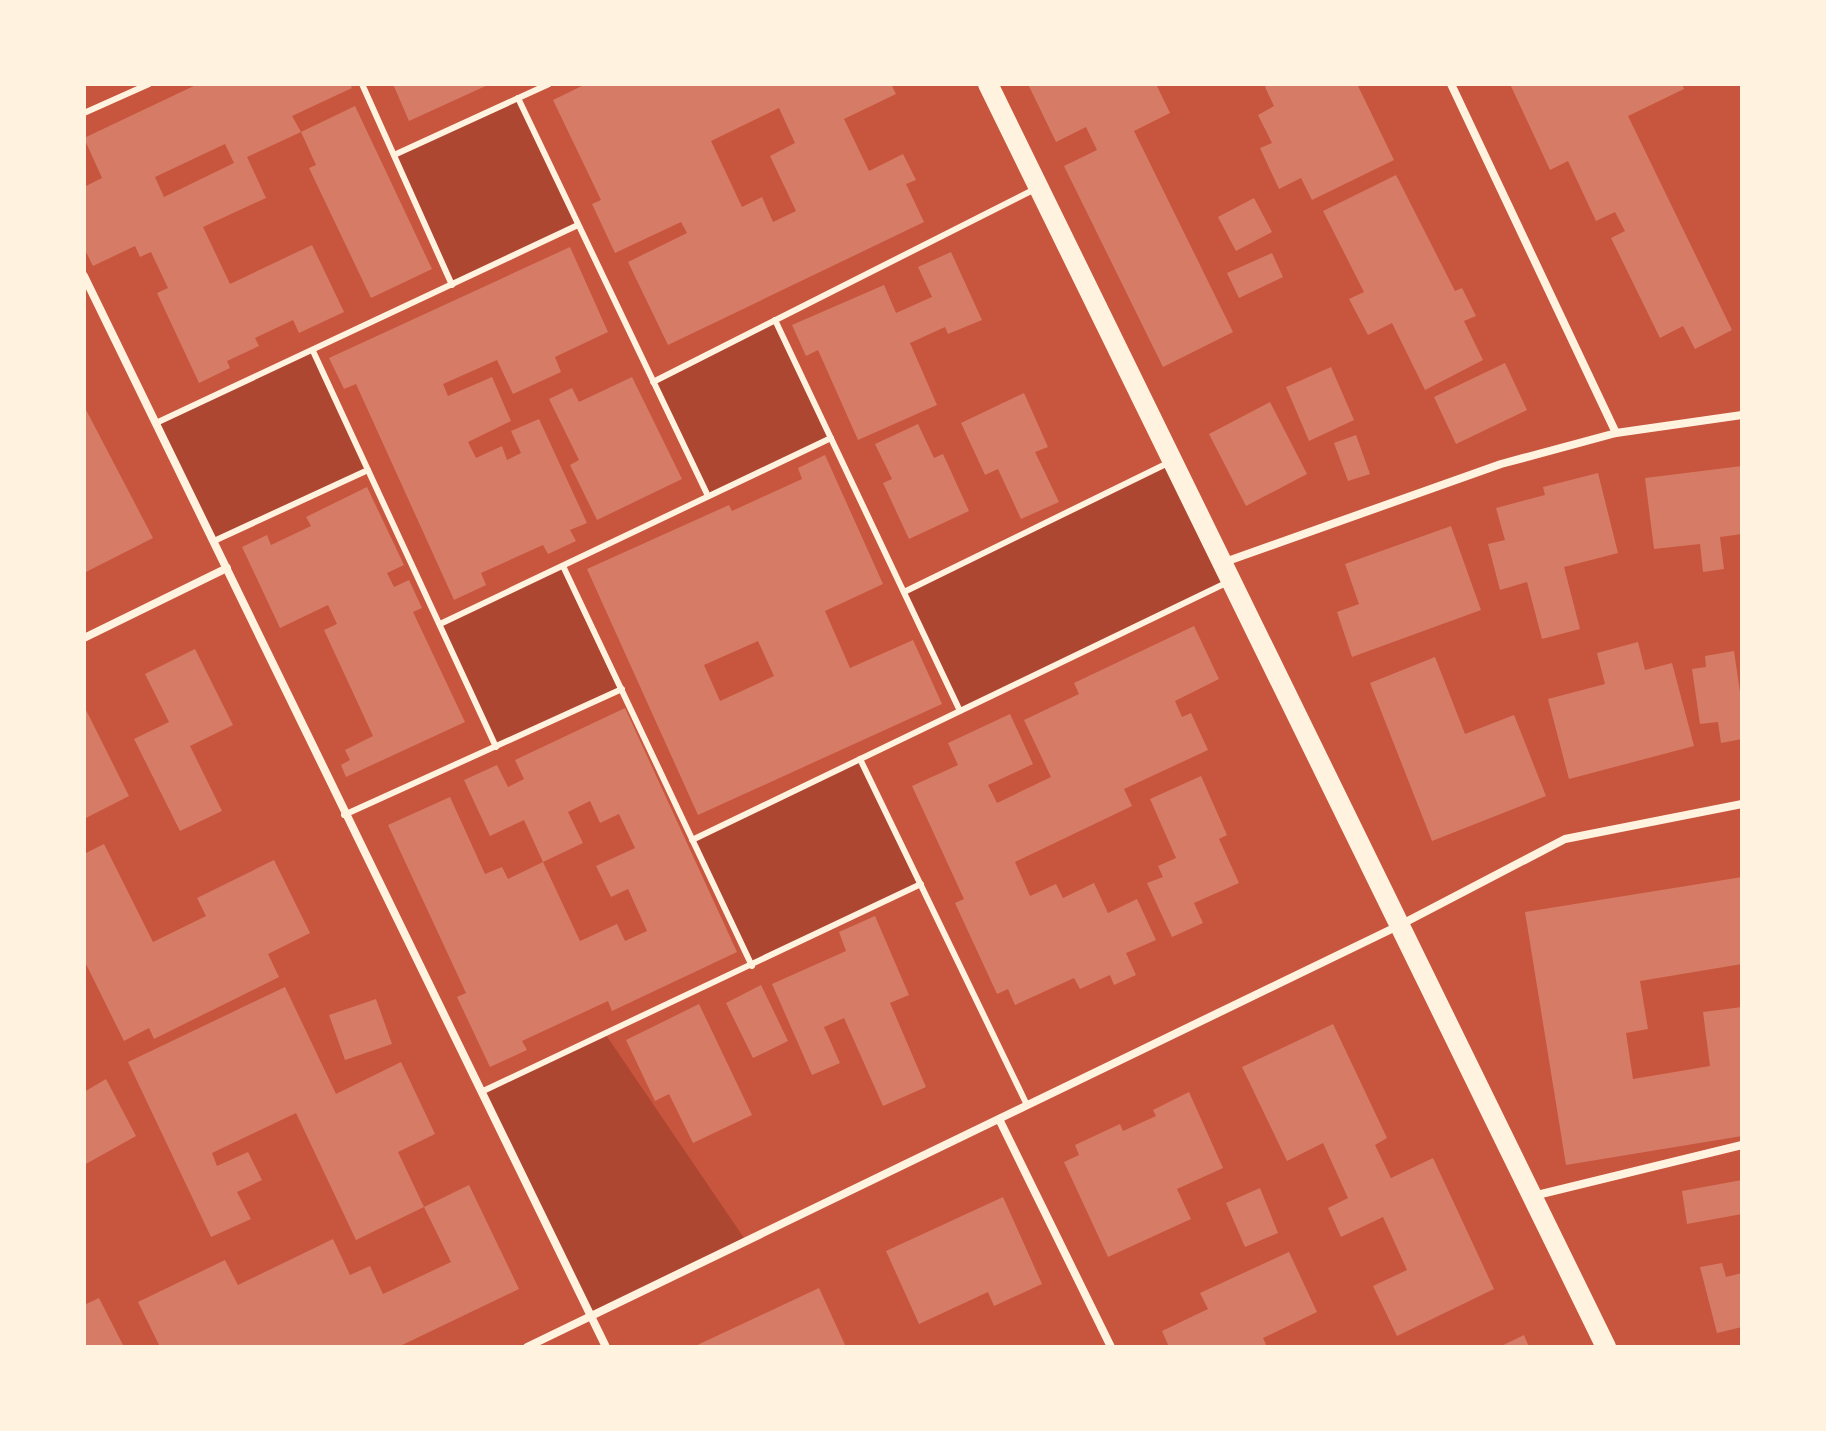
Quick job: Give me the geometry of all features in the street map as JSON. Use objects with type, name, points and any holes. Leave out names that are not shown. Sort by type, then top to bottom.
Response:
[{"type":"main road","points":[[988,84],[1606,1347]]},
{"type":"street","points":[[1451,84],[1616,433]]},
{"type":"street","points":[[84,276],[344,815],[606,1347]]},
{"type":"street","points":[[1226,571],[1501,464],[1616,433],[1742,415]]},
{"type":"street","points":[[84,638],[227,568]]},
{"type":"street","points":[[527,1347],[1400,925],[1565,839],[1742,804]]},
{"type":"street","points":[[999,1119],[1111,1347]]},
{"type":"street","points":[[1532,1196],[1742,1145]]},
{"type":"lane","points":[[84,113],[149,84]]},
{"type":"lane","points":[[362,84],[452,285]]},
{"type":"lane","points":[[394,155],[549,84]]},
{"type":"lane","points":[[518,98],[708,496]]},
{"type":"lane","points":[[653,382],[1038,187]]},
{"type":"lane","points":[[156,423],[578,225]]},
{"type":"lane","points":[[775,320],[960,711]]},
{"type":"lane","points":[[313,351],[496,747]]},
{"type":"lane","points":[[440,624],[831,438]]},
{"type":"lane","points":[[904,592],[1172,461]]},
{"type":"lane","points":[[214,541],[368,470]]},
{"type":"lane","points":[[563,566],[752,966]]},
{"type":"lane","points":[[692,840],[960,711],[1226,571]]},
{"type":"lane","points":[[344,815],[622,689]]},
{"type":"lane","points":[[860,759],[1027,1105]]},
{"type":"lane","points":[[481,1092],[921,884]]},
{"type":"shaded area","points":[[518,98],[578,225],[452,285],[394,155]]},
{"type":"shaded area","points":[[775,320],[831,438],[708,496],[653,382]]},
{"type":"shaded area","points":[[313,351],[368,470],[214,541],[156,423]]},
{"type":"shaded area","points":[[1172,461],[1231,580],[960,711],[904,592]]},
{"type":"shaded area","points":[[563,566],[622,689],[496,747],[440,624]]},
{"type":"shaded area","points":[[860,759],[921,884],[752,966],[694,841]]},
{"type":"shaded area","points":[[606,1035],[746,1241],[591,1316],[481,1092]]},
{"type":"building","points":[[198,84],[350,84],[352,88],[292,116],[301,132],[247,157],[266,198],[203,227],[230,284],[312,245],[344,312],[299,333],[293,320],[255,338],[259,346],[227,361],[230,368],[199,383],[157,293],[168,288],[151,252],[140,257],[135,246],[93,266],[84,248],[84,187],[102,178],[84,138]],"holes":[[[225,144],[234,163],[164,197],[155,177]]]},
{"type":"building","points":[[393,84],[490,84],[409,121]]},
{"type":"building","points":[[586,84],[891,84],[896,94],[844,119],[869,171],[903,154],[916,180],[906,184],[924,222],[668,345],[628,262],[687,233],[681,222],[615,253],[592,204],[601,200],[553,100]],"holes":[[[779,108],[795,143],[770,156],[796,211],[773,222],[762,197],[742,207],[711,141]]]},
{"type":"building","points":[[1028,84],[1156,84],[1170,113],[1134,131],[1233,332],[1163,367],[1064,166],[1097,150],[1086,127],[1056,142]]},
{"type":"building","points":[[1270,84],[1357,84],[1394,160],[1312,200],[1301,178],[1279,189],[1260,148],[1272,143],[1258,115],[1274,106],[1265,87]]},
{"type":"building","points":[[1510,84],[1682,84],[1684,89],[1628,116],[1732,330],[1695,349],[1683,326],[1660,338],[1611,238],[1625,231],[1615,212],[1596,221],[1568,161],[1550,170]]},
{"type":"building","points":[[355,106],[432,269],[371,298],[309,168],[316,165],[301,132]]},
{"type":"building","points":[[1396,175],[1455,291],[1462,288],[1476,316],[1464,321],[1483,360],[1425,390],[1392,323],[1368,335],[1349,299],[1364,292],[1323,211]]},
{"type":"building","points":[[1254,198],[1272,232],[1236,251],[1218,217]]},
{"type":"building","points":[[570,247],[608,332],[555,357],[561,372],[513,394],[497,360],[443,384],[448,396],[492,377],[511,421],[468,442],[476,458],[502,446],[507,460],[521,453],[511,431],[539,419],[587,523],[570,530],[576,541],[548,554],[543,545],[481,573],[486,585],[454,600],[356,384],[344,389],[329,358]]},
{"type":"building","points":[[951,252],[982,320],[948,334],[945,327],[910,343],[937,405],[858,440],[818,350],[806,356],[792,325],[884,285],[896,313],[932,297],[918,267]]},
{"type":"building","points":[[1272,253],[1283,277],[1239,298],[1227,273]]},
{"type":"building","points":[[1505,363],[1527,410],[1456,444],[1434,397]]},
{"type":"building","points":[[1331,367],[1354,420],[1309,441],[1286,387]]},
{"type":"building","points":[[632,377],[682,479],[597,520],[570,465],[579,460],[549,399],[572,388],[579,402]]},
{"type":"building","points":[[1024,393],[1048,447],[1035,452],[1059,502],[1021,519],[998,469],[985,475],[961,423]]},
{"type":"building","points":[[1270,402],[1307,474],[1246,506],[1209,434]]},
{"type":"building","points":[[84,406],[153,538],[84,573]]},
{"type":"building","points":[[918,424],[934,458],[943,454],[969,511],[909,539],[883,483],[892,479],[875,444]]},
{"type":"building","points":[[1356,435],[1370,474],[1348,481],[1334,443]]},
{"type":"building","points":[[825,455],[883,584],[825,611],[850,668],[913,640],[942,704],[698,815],[587,569],[729,505],[732,511],[802,479],[798,468]],"holes":[[[758,641],[774,676],[720,701],[704,665]]]},
{"type":"building","points":[[1742,466],[1742,534],[1720,537],[1724,569],[1703,572],[1700,544],[1654,549],[1645,478]]},
{"type":"building","points":[[1598,473],[1618,553],[1564,567],[1580,629],[1542,639],[1527,582],[1500,590],[1488,544],[1505,540],[1496,508],[1545,495],[1543,487]]},
{"type":"building","points":[[367,487],[404,565],[387,573],[394,587],[409,580],[422,608],[413,612],[465,722],[346,777],[341,765],[350,760],[345,750],[373,736],[324,630],[337,624],[328,605],[280,628],[242,547],[267,535],[271,545],[311,526],[306,517]]},
{"type":"building","points":[[1451,526],[1481,610],[1352,657],[1337,612],[1359,604],[1345,564]]},
{"type":"building","points":[[1194,626],[1219,679],[1175,701],[1182,717],[1191,713],[1208,750],[1124,789],[1132,806],[1015,862],[1030,896],[1056,884],[1063,898],[1094,883],[1108,913],[1137,899],[1156,940],[1126,953],[1136,975],[1114,985],[1110,975],[1080,989],[1074,978],[1015,1005],[1008,989],[997,994],[955,903],[964,899],[912,786],[958,765],[948,743],[1010,714],[1033,764],[988,785],[997,803],[1051,777],[1024,720],[1079,694],[1074,683]]},
{"type":"building","points":[[1638,642],[1645,670],[1672,663],[1694,746],[1569,779],[1548,699],[1605,684],[1597,653]]},
{"type":"building","points":[[195,649],[233,725],[190,746],[222,811],[180,831],[134,739],[169,722],[145,674]]},
{"type":"building","points":[[1734,651],[1742,706],[1742,739],[1721,743],[1718,722],[1700,724],[1692,669],[1706,667],[1705,656]]},
{"type":"building","points":[[1435,657],[1465,734],[1514,715],[1546,796],[1432,841],[1370,683]]},
{"type":"building","points":[[84,706],[129,796],[84,819]]},
{"type":"building","points":[[625,708],[737,952],[612,1011],[608,1001],[522,1041],[527,1050],[490,1067],[457,997],[466,993],[388,825],[450,797],[485,874],[502,867],[508,879],[543,862],[524,820],[490,836],[464,780],[497,765],[508,787],[524,779],[515,760]],"holes":[[[590,801],[600,823],[619,814],[635,848],[596,866],[611,897],[628,889],[647,931],[625,941],[617,924],[580,941],[543,862],[583,843],[568,812]]]},
{"type":"building","points":[[1201,776],[1227,835],[1219,839],[1239,883],[1194,903],[1203,923],[1172,937],[1147,883],[1163,877],[1158,866],[1176,858],[1150,799]]},
{"type":"building","points":[[104,844],[153,942],[206,916],[197,898],[274,860],[310,933],[268,954],[279,977],[154,1039],[149,1028],[124,1041],[84,960],[84,854]]},
{"type":"building","points":[[1742,877],[1742,964],[1640,981],[1648,1029],[1626,1033],[1633,1079],[1710,1066],[1703,1012],[1742,1007],[1742,1136],[1566,1165],[1525,912]]},
{"type":"building","points":[[875,916],[909,995],[890,1003],[926,1087],[883,1106],[844,1018],[824,1027],[840,1063],[812,1075],[772,984],[846,951],[839,932]]},
{"type":"building","points":[[761,985],[788,1041],[753,1058],[726,1003]]},
{"type":"building","points":[[285,987],[336,1094],[401,1062],[435,1134],[398,1152],[424,1207],[356,1240],[296,1113],[212,1153],[217,1166],[248,1152],[262,1180],[237,1192],[251,1219],[211,1237],[128,1062]]},
{"type":"building","points":[[376,999],[392,1044],[345,1060],[329,1015]]},
{"type":"building","points":[[699,1004],[752,1115],[693,1143],[669,1094],[655,1101],[626,1040]]},
{"type":"building","points":[[1333,1024],[1387,1138],[1375,1145],[1391,1178],[1433,1158],[1494,1289],[1397,1336],[1373,1286],[1407,1270],[1383,1217],[1341,1237],[1328,1208],[1348,1198],[1323,1143],[1287,1161],[1242,1067]]},
{"type":"building","points":[[106,1079],[136,1136],[84,1165],[84,1092]]},
{"type":"building","points":[[1189,1092],[1223,1168],[1177,1189],[1191,1219],[1108,1257],[1064,1162],[1079,1155],[1075,1145],[1120,1124],[1123,1131],[1156,1116],[1153,1110]]},
{"type":"building","points":[[1742,1180],[1742,1214],[1687,1224],[1682,1191]]},
{"type":"building","points":[[469,1185],[519,1289],[398,1347],[160,1347],[138,1302],[225,1260],[238,1285],[333,1239],[350,1275],[370,1266],[383,1294],[451,1262],[424,1207]]},
{"type":"building","points":[[1260,1188],[1278,1233],[1245,1247],[1226,1203]]},
{"type":"building","points":[[1003,1197],[1042,1284],[994,1306],[988,1292],[919,1324],[886,1251]]},
{"type":"building","points":[[1289,1252],[1317,1312],[1263,1338],[1267,1347],[1169,1347],[1162,1331],[1208,1309],[1200,1293]]},
{"type":"building","points":[[1722,1263],[1726,1277],[1742,1273],[1742,1327],[1717,1333],[1700,1267]]},
{"type":"building","points":[[819,1288],[846,1347],[693,1347]]},
{"type":"building","points":[[99,1298],[124,1347],[84,1347],[84,1305]]},
{"type":"building","points":[[1524,1335],[1529,1347],[1499,1347]]}]
